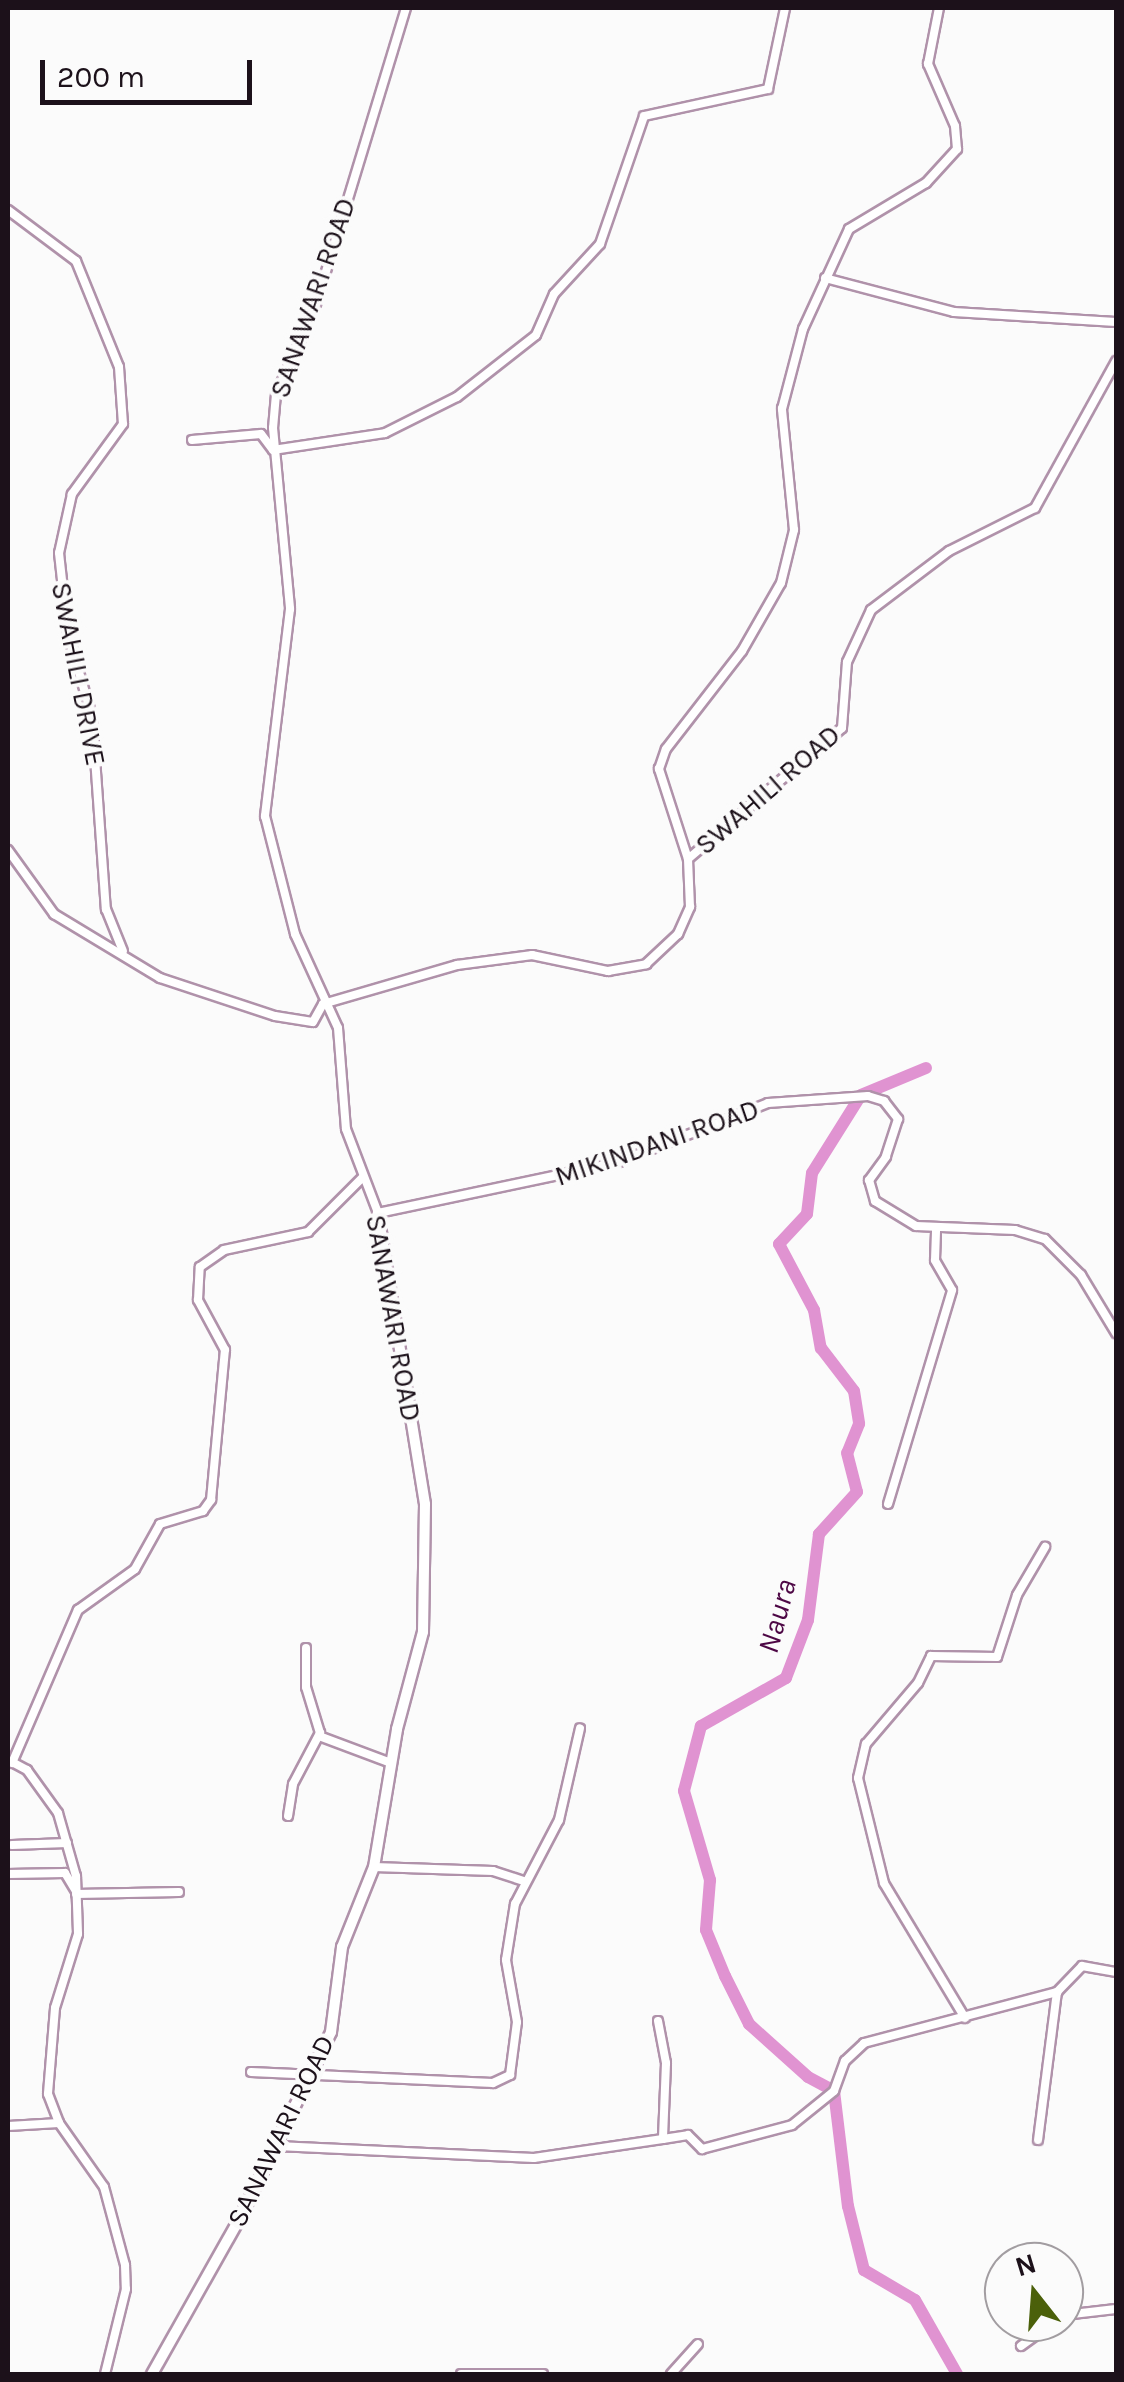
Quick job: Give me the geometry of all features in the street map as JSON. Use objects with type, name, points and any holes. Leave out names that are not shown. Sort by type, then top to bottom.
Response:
[{"type":"street","name":"SANAWARI ROAD","points":[[152,2374],[277,2146],[331,2032],[342,1947],[374,1867],[390,1763],[424,1632],[426,1547],[378,1213],[346,1129],[338,1028],[323,1004],[296,934],[265,816],[290,609],[273,450],[276,394],[314,308],[406,8]]},
{"type":"street","points":[[192,440],[261,434],[273,450],[409,424],[536,335],[563,282],[600,244],[644,116],[656,109],[762,94],[772,82],[785,8]]},
{"type":"street","points":[[688,859],[659,769],[666,749],[742,651],[781,584],[794,539],[782,439],[784,396],[825,278],[852,226],[926,182],[956,148],[955,126],[928,64],[940,8]]},
{"type":"street","name":"SWAHILI DRIVE","points":[[8,210],[76,261],[119,366],[123,424],[72,494],[59,553],[70,643],[92,716],[106,909],[125,955]]},
{"type":"street","points":[[825,278],[944,310],[1116,322]]},
{"type":"street","name":"SWAHILI ROAD","points":[[8,850],[54,914],[160,978],[222,1004],[313,1022],[323,1004],[457,965],[532,955],[599,970],[634,970],[678,934],[693,894],[688,859],[842,728],[850,652],[880,600],[950,552],[1035,508],[1116,361]]},
{"type":"street","name":"MIKINDANI ROAD","points":[[378,1213],[619,1162],[768,1103],[854,1094],[884,1101],[898,1118],[886,1157],[870,1180],[875,1201],[936,1230],[1015,1230],[1045,1239],[1080,1275],[1116,1333]]},
{"type":"street","points":[[105,2374],[126,2289],[125,2265],[104,2188],[58,2123],[48,2094],[48,2053],[76,1946],[76,1893],[58,1812],[27,1770],[10,1761],[78,1610],[135,1569],[160,1524],[198,1513],[211,1500],[226,1355],[195,1292],[200,1267],[214,1253],[318,1227],[363,1177]]},
{"type":"street","points":[[888,1504],[952,1290],[935,1260],[936,1230]]},
{"type":"street","points":[[965,2018],[884,1883],[858,1778],[866,1744],[918,1682],[931,1656],[997,1657],[1017,1595],[1045,1547]]},
{"type":"street","points":[[288,1816],[293,1784],[319,1736],[306,1687],[306,1648]]},
{"type":"street","points":[[251,2072],[309,2078],[493,2083],[510,2075],[517,2022],[506,1960],[524,1882],[559,1820],[580,1728]]},
{"type":"street","points":[[319,1736],[390,1763]]},
{"type":"street","points":[[12,1845],[66,1843]]},
{"type":"street","points":[[374,1867],[493,1871],[524,1882]]},
{"type":"street","points":[[8,1874],[66,1873],[76,1893]]},
{"type":"street","points":[[76,1893],[179,1892]]},
{"type":"street","points":[[277,2146],[534,2158],[688,2135],[702,2149],[792,2126],[834,2091],[845,2060],[864,2043],[1057,1992],[1082,1966],[1116,1972]]},
{"type":"street","points":[[1038,2140],[1057,1992]]},
{"type":"street","points":[[658,2021],[666,2063],[663,2139]]},
{"type":"street","points":[[8,2126],[58,2123]]},
{"type":"street","points":[[1084,2313],[1116,2309]]},
{"type":"street","points":[[1022,2346],[1027,2342]]},
{"type":"street","points":[[671,2374],[698,2344]]},
{"type":"street","points":[[460,2374],[543,2374]]},
{"type":"waterway","name":"Naura","points":[[926,1068],[861,1095],[812,1173],[807,1214],[779,1244],[814,1310],[821,1348],[854,1391],[859,1424],[847,1453],[857,1492],[819,1534],[808,1620],[786,1678],[701,1726],[684,1791],[710,1880],[706,1930],[725,1976],[749,2024],[808,2077],[834,2091],[848,2206],[864,2270],[915,2300],[957,2374]]}]
